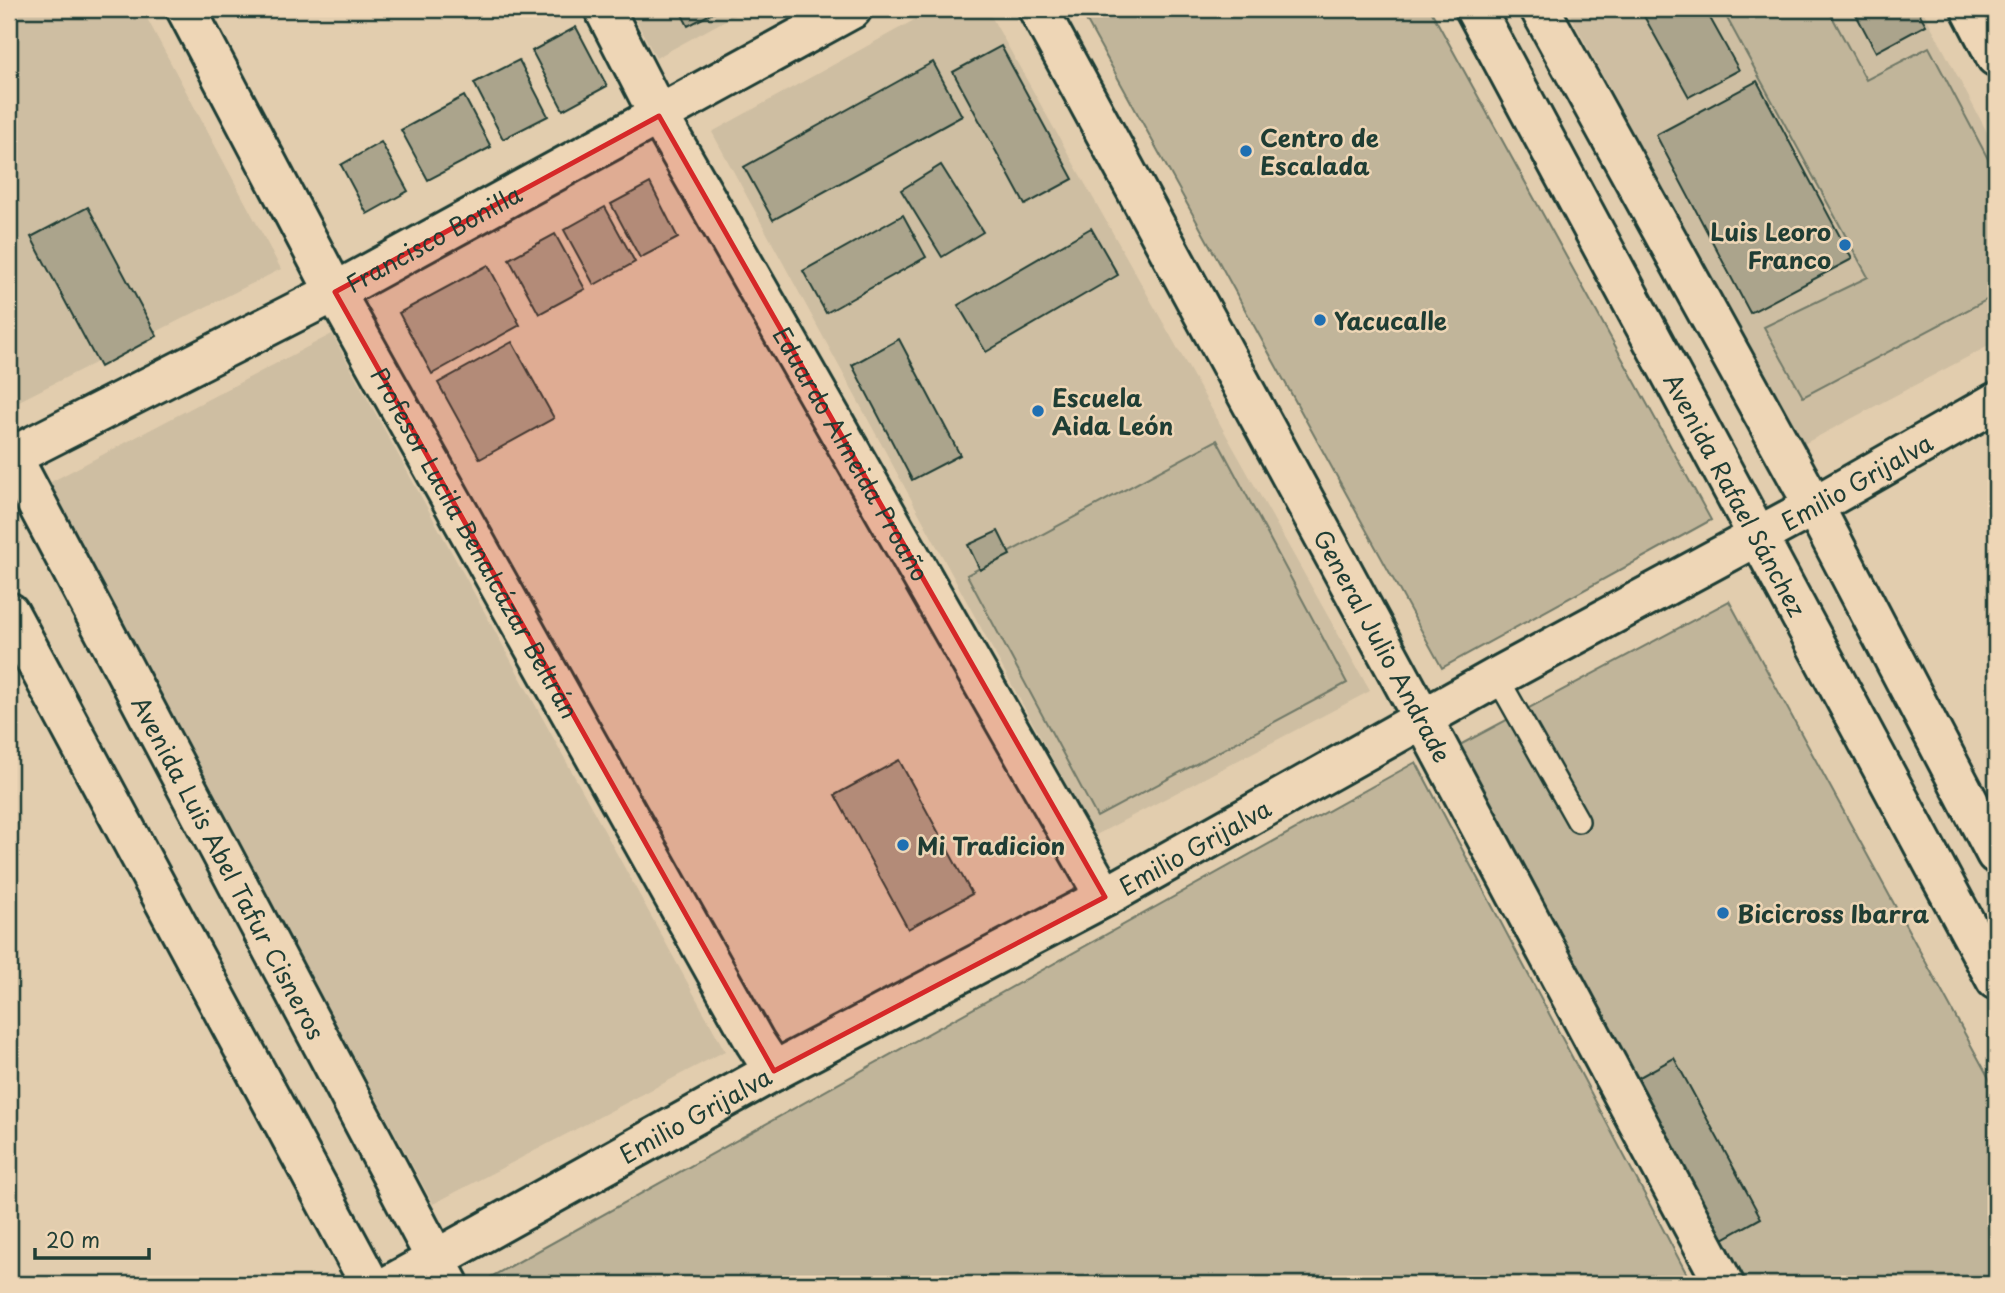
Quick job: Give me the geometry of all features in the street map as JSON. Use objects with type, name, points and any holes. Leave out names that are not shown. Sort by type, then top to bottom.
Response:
[{"type":"street","name":"Profesor Lucila Benalcázar Beltrán","points":[[186,9],[335,292],[755,1042],[774,1071]]},
{"type":"street","name":"Eduardo Almeida Proaño","points":[[604,9],[659,116],[1105,897]]},
{"type":"street","name":"Francisco Bonilla","points":[[10,455],[335,292],[852,9]]},
{"type":"street","name":"General Julio Andrade","points":[[1038,9],[1423,719],[1724,1284]]},
{"type":"street","name":"Avenida Rafael Sánchez","points":[[1475,9],[1996,980]]},
{"type":"street","points":[[1540,9],[1814,506],[1996,854]]},
{"type":"street","points":[[1970,9],[1996,57]]},
{"type":"street","name":"Emilio Grijalva","points":[[391,1284],[442,1272],[774,1071],[1105,897],[1497,677],[1814,506],[1996,401]]},
{"type":"street","name":"Avenida Luis Abel Tafur Cisneros","points":[[10,455],[442,1272]]},
{"type":"street","points":[[9,612],[370,1284]]},
{"type":"lane","points":[[1497,677],[1578,821]]},
{"type":"highlighted area","points":[[659,116],[1105,897],[774,1071],[335,292]]},
{"type":"shaded area","points":[[9,9],[142,9],[281,269],[19,401],[9,381]]},
{"type":"shaded area","points":[[630,9],[746,9],[656,58]]},
{"type":"shaded area","name":"Escuela Aida León","points":[[934,9],[987,9],[1370,691],[1094,836],[712,132]]},
{"type":"shaded area","points":[[1080,9],[1430,9],[1711,520],[1442,668]]},
{"type":"shaded area","name":"Luis Leoro Franco","points":[[1567,9],[1922,9],[1996,149],[1996,342],[1800,446]]},
{"type":"shaded area","points":[[1722,9],[1828,9],[1866,80],[1929,47],[1996,174],[1996,295],[1803,397],[1764,327],[1868,277]]},
{"type":"shaded area","points":[[332,334],[725,1051],[433,1204],[47,484]]},
{"type":"shaded area","points":[[1217,440],[1347,683],[1097,817],[967,575]]},
{"type":"shaded area","name":"Bicicross Ibarra","points":[[1729,601],[1996,1091],[1996,1284],[1748,1284],[1456,747]]},
{"type":"shaded area","points":[[1416,762],[1692,1284],[495,1284],[491,1277]]},
{"type":"building","points":[[679,9],[720,9],[688,26]]},
{"type":"building","points":[[1640,9],[1705,9],[1739,70],[1689,97]]},
{"type":"building","points":[[1853,9],[1917,9],[1926,25],[1876,52]]},
{"type":"building","points":[[576,27],[607,86],[563,110],[532,51]]},
{"type":"building","points":[[1001,46],[1073,179],[1025,205],[953,72]]},
{"type":"building","points":[[519,60],[548,116],[503,139],[474,83]]},
{"type":"building","points":[[933,62],[962,116],[773,220],[744,167]]},
{"type":"building","points":[[1757,81],[1852,259],[1750,313],[1656,135]]},
{"type":"building","points":[[464,96],[491,147],[428,180],[401,130]]},
{"type":"building","points":[[381,142],[408,191],[367,214],[341,165]]},
{"type":"building","points":[[941,165],[983,232],[942,257],[901,190]]},
{"type":"building","points":[[650,183],[678,238],[640,258],[611,204]]},
{"type":"building","points":[[88,207],[157,336],[100,367],[31,237]]},
{"type":"building","points":[[605,207],[635,262],[594,285],[564,230]]},
{"type":"building","points":[[903,215],[926,257],[826,313],[803,271]]},
{"type":"building","points":[[1091,228],[1118,275],[986,352],[958,305]]},
{"type":"building","points":[[555,234],[585,289],[539,314],[509,259]]},
{"type":"building","points":[[488,265],[520,325],[432,374],[399,313]]},
{"type":"building","points":[[899,339],[960,455],[912,480],[852,365]]},
{"type":"building","points":[[512,342],[554,418],[480,459],[438,383]]},
{"type":"building","points":[[998,531],[1010,555],[980,570],[968,545]]},
{"type":"building","name":"Mi Tradicion","points":[[899,760],[972,894],[908,929],[835,795]]},
{"type":"building","points":[[1674,1058],[1761,1218],[1723,1239],[1636,1079]]},
{"type":"place","name":"Centro de Escalada","points":[[1246,151]]},
{"type":"place","name":"Luis Leoro Franco","points":[[1845,245]]},
{"type":"place","name":"Yacucalle","points":[[1320,320]]},
{"type":"place","name":"Escuela Aida León","points":[[1038,411]]},
{"type":"place","name":"Mi Tradicion","points":[[903,845]]},
{"type":"place","name":"Bicicross Ibarra","points":[[1723,913]]}]
